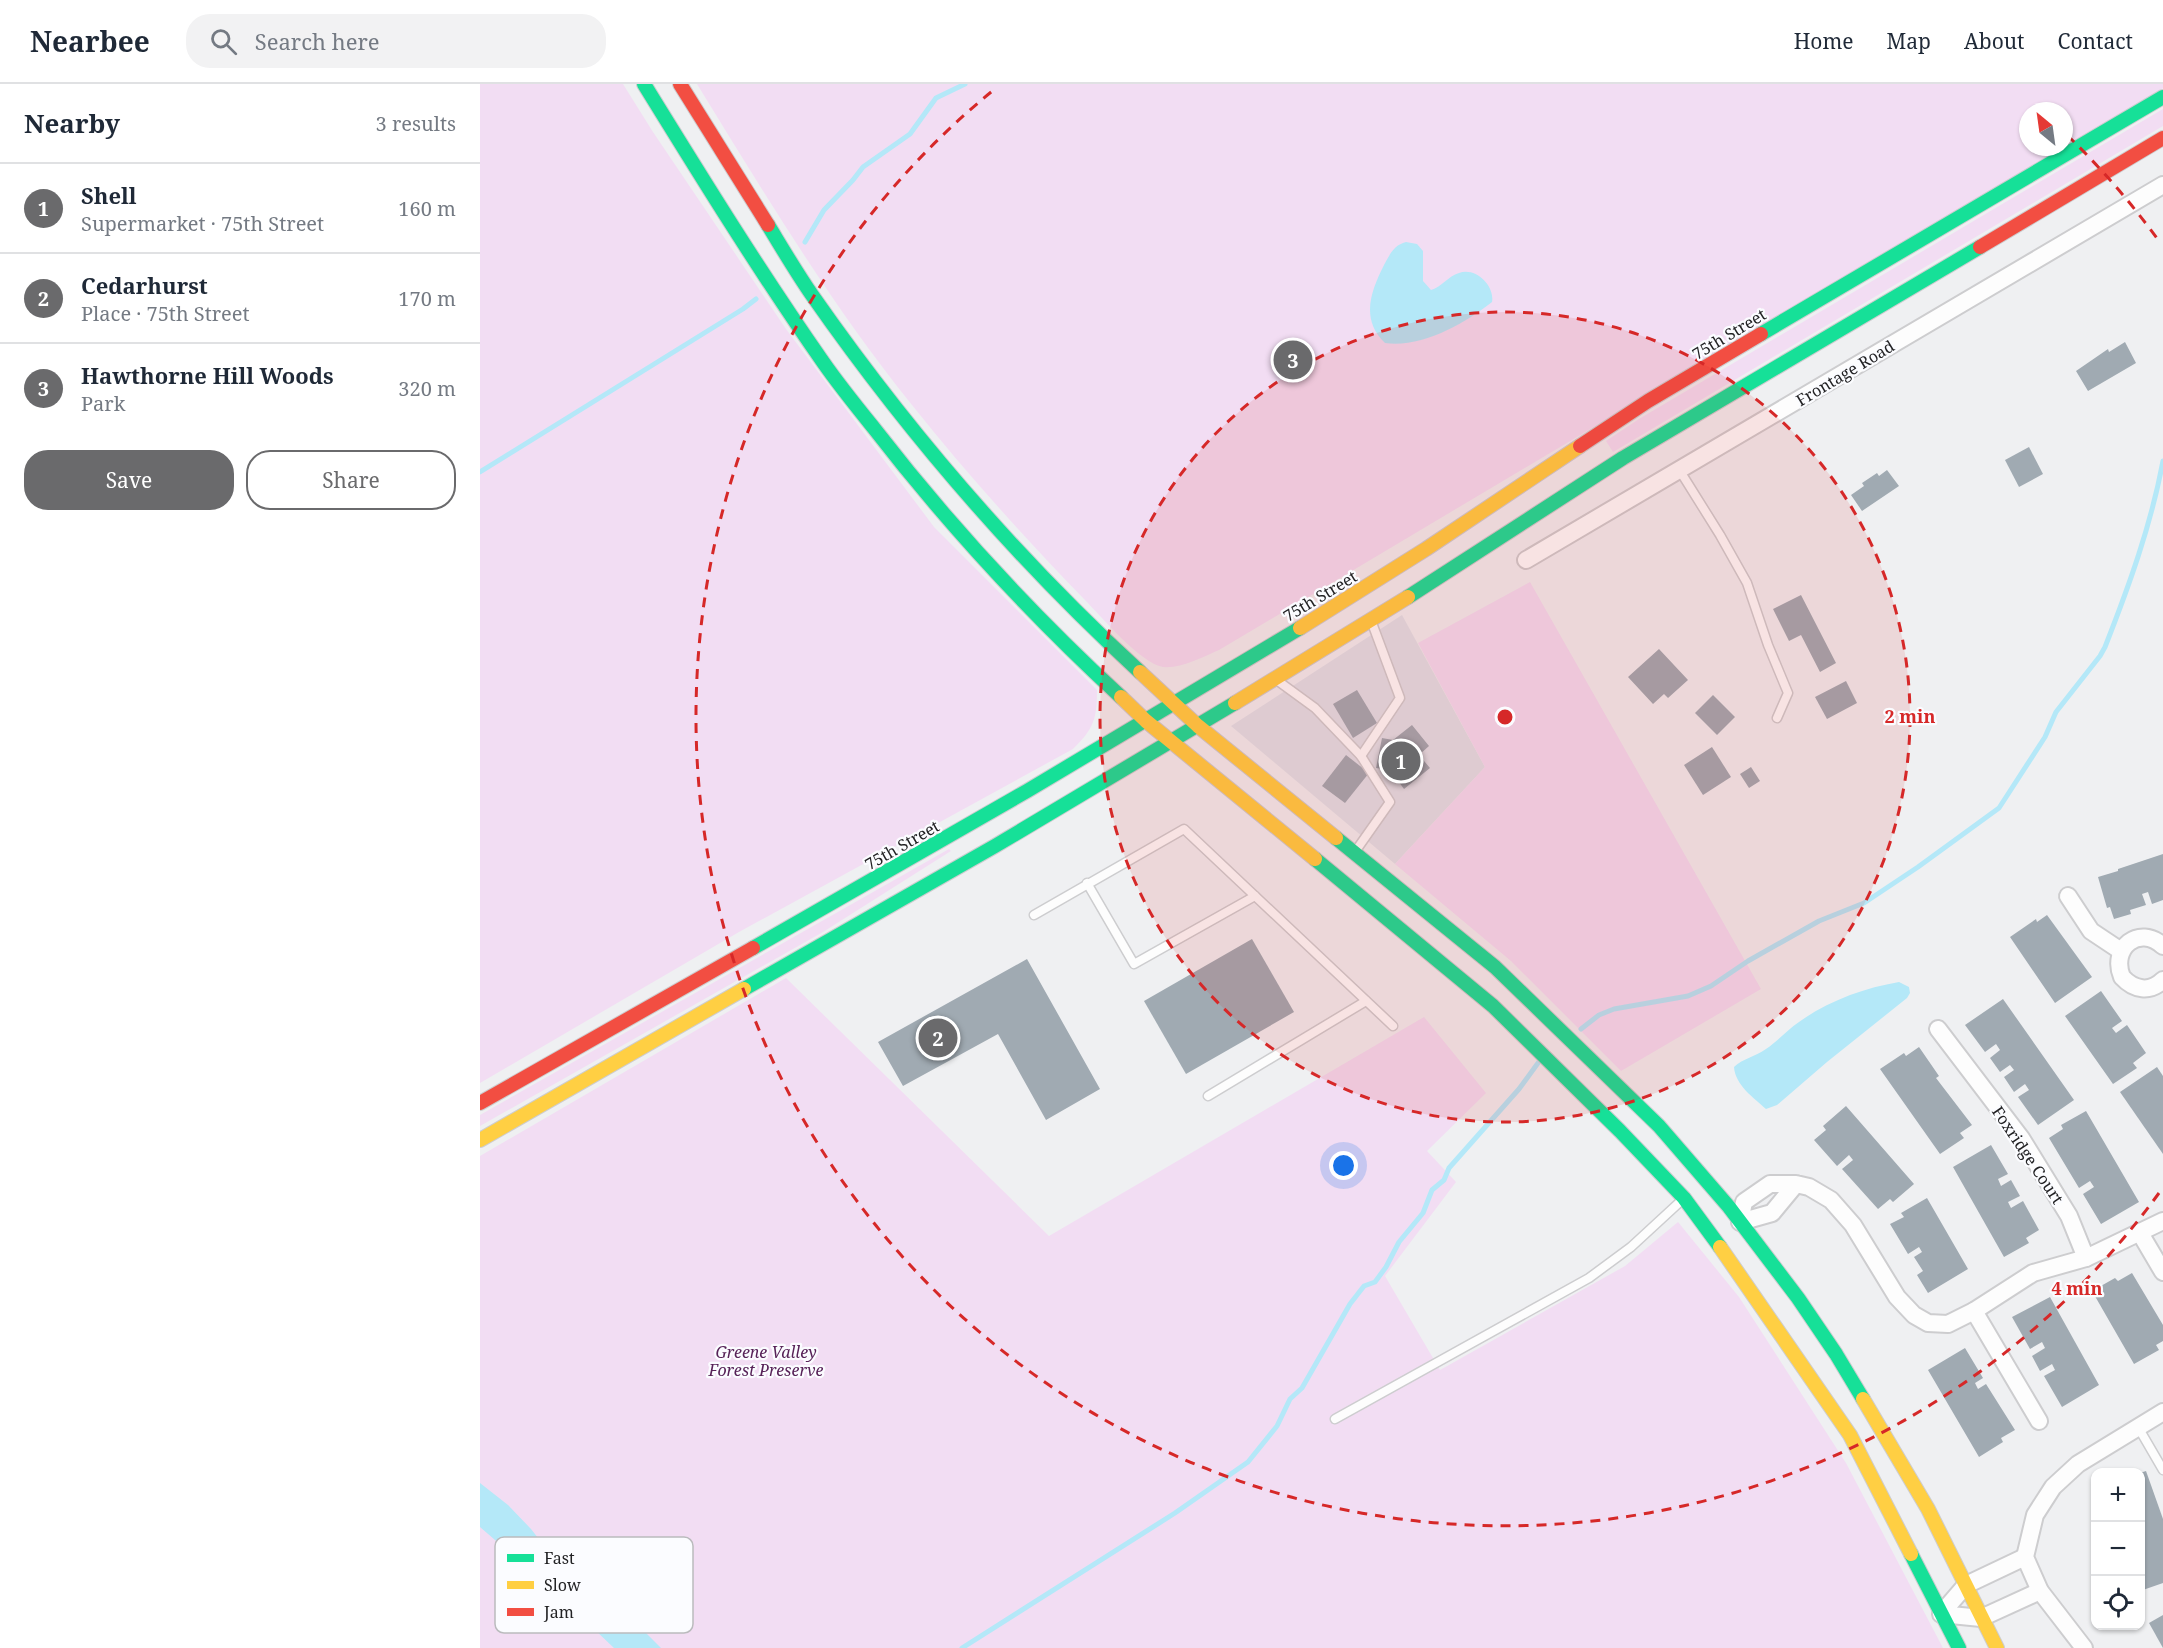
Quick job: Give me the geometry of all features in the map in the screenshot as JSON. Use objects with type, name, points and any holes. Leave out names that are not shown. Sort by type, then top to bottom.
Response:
[{"type":"main road","points":[[644,84],[778,299],[824,364],[911,476],[1006,585],[1062,643],[1170,742],[1493,1006],[1620,1131],[1720,1238],[1850,1435],[1959,1648]]},
{"type":"main road","points":[[680,84],[812,294],[908,423],[991,522],[1090,626],[1173,704],[1495,967],[1659,1126],[1736,1225],[1798,1298],[1836,1354],[1928,1509],[1996,1648]]},
{"type":"main road","name":"75th Street","points":[[480,1103],[976,822],[1146,721],[1401,565],[1648,401],[2163,97]]},
{"type":"main road","points":[[480,1140],[985,851],[1198,726],[1371,621],[1623,458],[2163,138]]},
{"type":"street","name":"Frontage Road","points":[[1526,561],[2163,185]]},
{"type":"street","points":[[2068,896],[2091,931],[2121,951]]},
{"type":"street","points":[[2160,940],[2147,938],[2132,940],[2121,951],[2118,969],[2128,984],[2144,989],[2162,984]]},
{"type":"street","name":"Foxridge Court","points":[[1938,1029],[2021,1138],[2069,1216],[2086,1258]]},
{"type":"street","points":[[1736,1225],[1744,1202],[1770,1184],[1796,1184],[1809,1187],[1831,1200],[1853,1226],[1897,1297],[1914,1315],[1928,1323],[1948,1324],[1974,1311],[2033,1272],[2086,1258],[2163,1221]]},
{"type":"street","points":[[1736,1225],[1772,1213],[1796,1184]]},
{"type":"street","points":[[2140,1233],[2163,1272]]},
{"type":"street","points":[[1974,1311],[2039,1421]]},
{"type":"street","points":[[2084,1648],[2040,1591],[2025,1557],[2035,1515],[2053,1487],[2078,1464],[2163,1412]]},
{"type":"street","points":[[1941,1614],[1966,1585],[2025,1557]]},
{"type":"street","points":[[1941,1614],[1981,1618],[2040,1591]]},
{"type":"lane","points":[[1680,471],[1747,583],[1768,645],[1788,693],[1777,718]]},
{"type":"lane","points":[[1361,756],[1400,698],[1371,621]]},
{"type":"lane","points":[[1275,679],[1315,708],[1361,756],[1390,802],[1354,853]]},
{"type":"lane","points":[[1034,915],[1184,829],[1393,1026]]},
{"type":"lane","points":[[1087,883],[1134,964],[1255,896]]},
{"type":"lane","points":[[1208,1096],[1366,1001]]},
{"type":"lane","points":[[1335,1419],[1588,1278],[1631,1247],[1684,1198]]},
{"type":"lane","points":[[2138,1426],[2163,1470]]},
{"type":"shaded area","points":[[1402,615],[1485,767],[1395,864],[1231,726]]},
{"type":"green space","points":[[480,84],[623,84],[786,329],[934,527],[1097,690],[1093,722],[1086,735],[1073,749],[739,932],[480,1083]]},
{"type":"green space","points":[[697,84],[2163,84],[2163,88],[2073,142],[2073,102],[2019,102],[2019,156],[2049,156],[1219,650],[1177,666],[1163,667],[1154,664],[1132,648],[1017,528],[932,430],[826,289]]},
{"type":"green space","points":[[2163,109],[2163,126],[1613,452],[1606,441],[1639,419]]},
{"type":"green space","points":[[1530,582],[1761,989],[1621,1071],[1511,961],[1395,864],[1485,767],[1418,643]]},
{"type":"green space","points":[[949,849],[951,851],[823,932],[480,1126],[480,1115]]},
{"type":"green space","name":"Greene Valley Forest Preserve","points":[[786,978],[1049,1236],[1424,1017],[1486,1093],[1427,1151],[1456,1182],[1385,1276],[1440,1370],[1625,1266],[1678,1222],[1739,1297],[1846,1463],[1943,1648],[480,1648],[480,1156]]},
{"type":"water","points":[[1406,242],[1417,244],[1423,251],[1423,281],[1431,290],[1455,274],[1472,273],[1478,275],[1487,284],[1491,290],[1492,302],[1442,333],[1413,342],[1385,343],[1372,324],[1370,305],[1372,295],[1390,254],[1398,245]]},
{"type":"water","points":[[1899,982],[1909,987],[1910,993],[1907,998],[1777,1105],[1766,1109],[1746,1091],[1738,1080],[1734,1067],[1775,1043],[1810,1014],[1847,996]]},
{"type":"water","points":[[480,1483],[508,1505],[537,1537],[495,1537],[495,1540],[480,1527]]},
{"type":"water","points":[[598,1633],[646,1633],[661,1648],[614,1648]]},
{"type":"building","points":[[2125,342],[2136,363],[2088,391],[2076,371],[2108,349],[2109,352]]},
{"type":"building","points":[[2029,447],[2043,474],[2019,487],[2005,460]]},
{"type":"building","points":[[1887,470],[1899,486],[1862,511],[1851,495],[1864,486],[1862,483],[1877,473],[1879,476]]},
{"type":"building","points":[[1801,595],[1836,663],[1820,672],[1801,635],[1789,641],[1773,609]]},
{"type":"building","points":[[1659,649],[1688,680],[1668,698],[1664,694],[1653,704],[1628,677]]},
{"type":"building","points":[[1846,681],[1857,703],[1827,719],[1815,697]]},
{"type":"building","points":[[1357,690],[1377,723],[1353,738],[1333,704]]},
{"type":"building","points":[[1713,695],[1735,717],[1717,735],[1695,713]]},
{"type":"building","points":[[1412,725],[1429,746],[1419,755],[1430,768],[1404,789],[1390,770],[1376,768],[1382,738],[1393,740]]},
{"type":"building","points":[[1712,747],[1731,777],[1703,795],[1684,765]]},
{"type":"building","points":[[1346,755],[1369,773],[1345,803],[1322,786]]},
{"type":"building","points":[[1751,767],[1760,781],[1749,788],[1740,774]]},
{"type":"building","points":[[2163,854],[2163,900],[2152,904],[2148,892],[2142,894],[2146,905],[2130,910],[2131,914],[2114,919],[2110,907],[2107,908],[2098,877]]},
{"type":"building","points":[[2047,915],[2092,977],[2055,1003],[2010,937],[2036,919],[2037,922]]},
{"type":"building","points":[[1252,939],[1294,1012],[1186,1074],[1144,1001]]},
{"type":"building","points":[[1027,959],[1100,1089],[1046,1120],[998,1034],[903,1086],[878,1042]]},
{"type":"building","points":[[2101,991],[2122,1021],[2112,1028],[2116,1033],[2127,1025],[2146,1053],[2133,1063],[2137,1068],[2113,1084],[2065,1016]]},
{"type":"building","points":[[2003,999],[2074,1100],[2038,1125],[2018,1097],[2029,1090],[2025,1084],[2014,1092],[2004,1077],[2014,1070],[2010,1065],[2000,1072],[1990,1058],[2000,1050],[1996,1044],[1985,1052],[1965,1025]]},
{"type":"building","points":[[1919,1047],[1939,1076],[1936,1078],[1972,1125],[1960,1133],[1964,1138],[1940,1154],[1880,1069],[1904,1053],[1906,1056]]},
{"type":"building","points":[[2157,1067],[2163,1076],[2163,1154],[2120,1092]]},
{"type":"building","points":[[1846,1106],[1914,1184],[1893,1202],[1890,1199],[1878,1209],[1842,1169],[1853,1160],[1849,1155],[1837,1166],[1814,1140],[1826,1130],[1823,1126]]},
{"type":"building","points":[[2086,1111],[2139,1202],[2101,1224],[2083,1194],[2094,1187],[2090,1181],[2079,1188],[2049,1138],[2063,1129],[2061,1125]]},
{"type":"building","points":[[1991,1145],[2008,1174],[1998,1179],[2001,1186],[2011,1180],[2020,1196],[2008,1202],[2011,1208],[2023,1201],[2039,1230],[2026,1238],[2029,1243],[2004,1257],[1953,1167]]},
{"type":"building","points":[[1927,1198],[1968,1269],[1928,1293],[1917,1275],[1923,1271],[1914,1257],[1922,1252],[1919,1247],[1908,1254],[1890,1224],[1904,1217],[1901,1213]]},
{"type":"building","points":[[2132,1273],[2163,1325],[2163,1341],[2156,1345],[2159,1350],[2134,1364],[2092,1291],[2115,1278],[2118,1281]]},
{"type":"building","points":[[2050,1297],[2099,1385],[2062,1407],[2044,1376],[2055,1370],[2052,1364],[2040,1371],[2032,1356],[2045,1348],[2042,1342],[2030,1349],[2012,1317]]},
{"type":"building","points":[[1965,1348],[1983,1378],[1975,1383],[1978,1389],[1986,1384],[2015,1430],[2001,1438],[2003,1442],[1979,1457],[1928,1370]]},
{"type":"building","points":[[2145,1471],[2163,1519],[2163,1583],[2145,1589],[2145,1522]]},
{"type":"building","points":[[2163,1615],[2163,1648],[2149,1623]]},
{"type":"waterway","points":[[805,242],[824,210],[863,167],[910,134],[936,98],[965,84]]},
{"type":"waterway","points":[[480,472],[756,299]]},
{"type":"waterway","points":[[1581,1029],[1599,1015],[1614,1009],[1688,996],[1711,986],[1748,961],[1819,921],[1864,903],[1999,808],[2045,737],[2056,712],[2105,647],[2138,555],[2163,461]]},
{"type":"waterway","points":[[962,1648],[1175,1513],[1248,1462],[1277,1426],[1290,1399],[1302,1388],[1350,1304],[1364,1286],[1375,1282],[1399,1242],[1423,1213],[1432,1190],[1444,1180],[1449,1168],[1519,1089],[1538,1063]]},
{"type":"traffic: fast","points":[[644,84],[754,259],[829,371],[901,463],[991,567],[1121,697]]},
{"type":"traffic: fast","points":[[1761,334],[2163,97]]},
{"type":"traffic: fast","points":[[768,225],[812,295],[848,346],[925,444],[965,492],[1050,585],[1140,672]]},
{"type":"traffic: fast","points":[[1408,597],[1623,458],[1980,247]]},
{"type":"traffic: fast","points":[[753,948],[1027,791],[1300,628]]},
{"type":"traffic: fast","points":[[744,989],[995,846],[1235,703]]},
{"type":"traffic: fast","points":[[1336,838],[1495,967],[1659,1126],[1729,1207],[1798,1298],[1863,1399]]},
{"type":"traffic: fast","points":[[1315,859],[1493,1006],[1620,1131],[1684,1198],[1720,1247]]},
{"type":"traffic: fast","points":[[1911,1554],[1959,1648]]},
{"type":"traffic: slow","points":[[1300,628],[1426,549],[1580,446]]},
{"type":"traffic: slow","points":[[1235,703],[1408,597]]},
{"type":"traffic: slow","points":[[1140,672],[1198,726],[1336,838]]},
{"type":"traffic: slow","points":[[1121,697],[1146,721],[1315,859]]},
{"type":"traffic: slow","points":[[480,1140],[744,989]]},
{"type":"traffic: slow","points":[[1720,1247],[1850,1435],[1911,1554]]},
{"type":"traffic: slow","points":[[1863,1399],[1928,1509],[1997,1648]]},
{"type":"traffic: jam","points":[[680,84],[768,225]]},
{"type":"traffic: jam","points":[[1980,247],[2163,138]]},
{"type":"traffic: jam","points":[[1580,446],[1648,401],[1761,334]]},
{"type":"traffic: jam","points":[[480,1103],[753,948]]},
{"type":"place","name":"Hawthorne Hill Woods","points":[[1293,360]]},
{"type":"place","name":"Shell","points":[[1401,761]]},
{"type":"place","name":"Cedarhurst","points":[[938,1038]]}]
